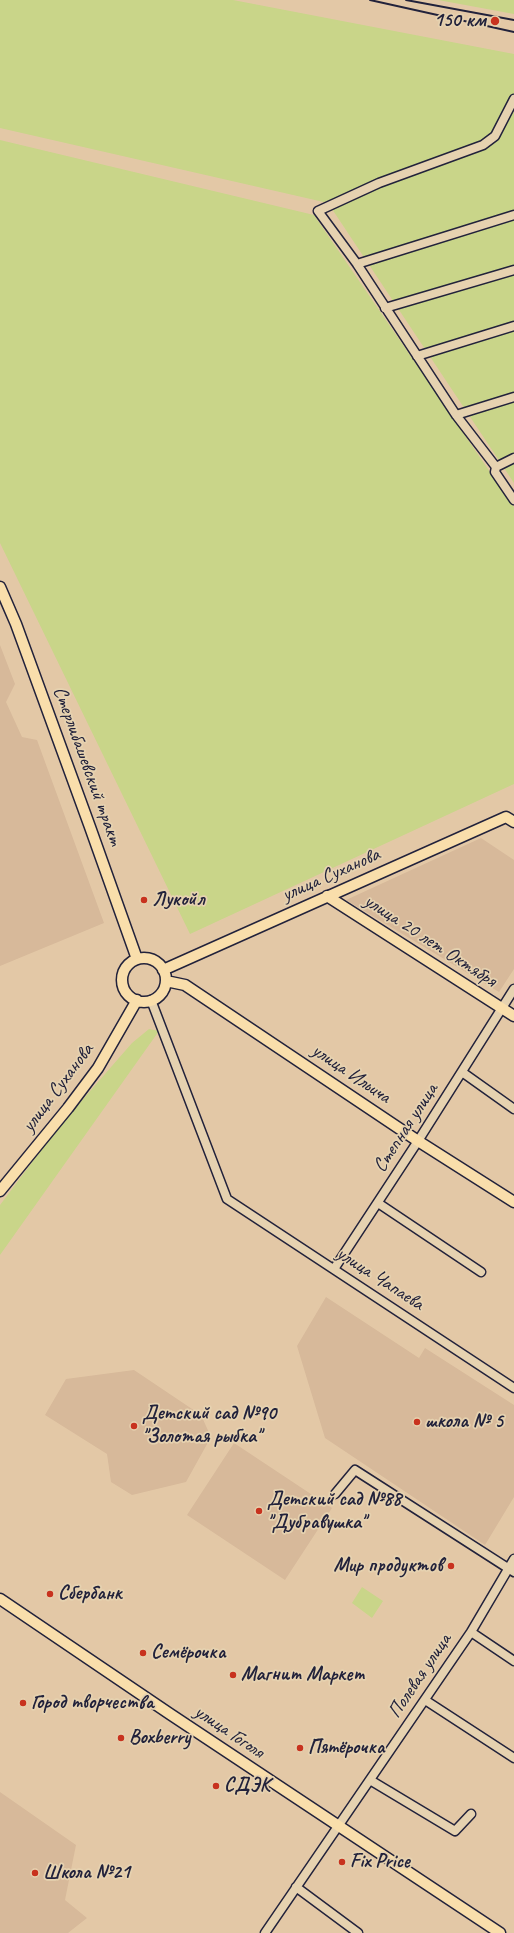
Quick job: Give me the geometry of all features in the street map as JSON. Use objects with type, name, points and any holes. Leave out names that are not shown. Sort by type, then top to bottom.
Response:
[{"type":"main road","name":"Стерлибашевский тракт","points":[[0,587],[16,624],[137,959]]},
{"type":"main road","name":"улица Суханова","points":[[163,970],[327,896],[511,818]]},
{"type":"main road","name":"улица 20 лет Октября","points":[[327,896],[514,1016]]},
{"type":"main road","points":[[148,958],[155,961],[163,970],[166,981],[162,992],[151,1000],[136,1000],[126,991],[122,977],[128,964],[137,959],[148,958]]},
{"type":"main road","name":"улица Ильича","points":[[166,981],[185,985],[418,1141],[514,1202]]},
{"type":"main road","name":"улица Суханова","points":[[0,1191],[68,1108],[98,1068],[136,1000]]},
{"type":"main road","name":"улица Гоголя","points":[[0,1599],[500,1933]]},
{"type":"street","points":[[514,99],[495,136],[483,145],[379,183],[318,211],[357,264],[456,415],[496,467],[495,472],[514,500]]},
{"type":"street","points":[[357,264],[514,215]]},
{"type":"street","points":[[385,308],[514,270]]},
{"type":"street","points":[[417,356],[514,326]]},
{"type":"street","points":[[456,415],[514,397]]},
{"type":"street","points":[[496,467],[514,458]]},
{"type":"street","name":"Степная улица","points":[[334,1269],[514,990]]},
{"type":"street","name":"улица Чапаева","points":[[151,1000],[227,1199],[514,1388]]},
{"type":"street","name":"Степная улица","points":[[462,1072],[514,1109]]},
{"type":"street","name":"Степная улица","points":[[378,1203],[481,1272]]},
{"type":"street","points":[[335,1494],[355,1470],[511,1570]]},
{"type":"street","name":"Полевая улица","points":[[265,1933],[471,1632],[511,1570],[514,1559]]},
{"type":"street","name":"Полевая улица","points":[[471,1632],[514,1661]]},
{"type":"street","points":[[425,1700],[514,1758]]},
{"type":"street","points":[[370,1780],[455,1831],[471,1814]]},
{"type":"street","points":[[296,1887],[358,1933]]},
{"type":"shaded area","points":[[0,645],[15,684],[6,702],[22,737],[37,740],[104,923],[0,966]]},
{"type":"shaded area","points":[[481,838],[514,860],[514,969],[499,992],[346,900]]},
{"type":"shaded area","name":"школа № 5","points":[[326,1297],[419,1358],[425,1348],[514,1405],[514,1497],[485,1545],[325,1438],[297,1346]]},
{"type":"shaded area","name":"Детский сад №90 \"Золотая рыбка\"","points":[[134,1370],[201,1415],[211,1437],[186,1482],[132,1495],[111,1482],[107,1454],[45,1415],[66,1379]]},
{"type":"shaded area","name":"Детский сад №88 \"Дубравушка\"","points":[[234,1443],[332,1508],[285,1580],[187,1515]]},
{"type":"shaded area","name":"Школа №21","points":[[0,1792],[76,1845],[65,1900],[87,1918],[68,1933],[0,1933]]},
{"type":"green space","points":[[0,0],[233,0],[514,54],[514,483],[328,203],[0,128]]},
{"type":"green space","points":[[438,0],[514,0],[514,14]]},
{"type":"green space","points":[[0,140],[314,215],[514,507],[514,784],[190,934],[0,543]]},
{"type":"green space","points":[[149,1029],[159,1031],[0,1255],[0,1205],[57,1129],[132,1043]]},
{"type":"green space","points":[[362,1587],[383,1601],[372,1618],[352,1603]]},
{"type":"railway","points":[[370,0],[514,32]]},
{"type":"railway","points":[[406,0],[514,20]]},
{"type":"place","name":"150 км","points":[[495,21]]},
{"type":"place","name":"Лукойл","points":[[144,900]]},
{"type":"place","name":"школа № 5","points":[[417,1422]]},
{"type":"place","name":"Детский сад №90 \"Золотая рыбка\"","points":[[134,1426]]},
{"type":"place","name":"Детский сад №88 \"Дубравушка\"","points":[[259,1511]]},
{"type":"place","name":"Мир продуктов","points":[[451,1566]]},
{"type":"place","name":"Сбербанк","points":[[50,1594]]},
{"type":"place","name":"Семёрочка","points":[[143,1653]]},
{"type":"place","name":"Магнит Маркет","points":[[233,1675]]},
{"type":"place","name":"Город творчества","points":[[23,1703]]},
{"type":"place","name":"Boxberry","points":[[121,1738]]},
{"type":"place","name":"Пятёрочка","points":[[300,1748]]},
{"type":"place","name":"СДЭК","points":[[216,1786]]},
{"type":"place","name":"Fix Price","points":[[342,1862]]},
{"type":"place","name":"Школа №21","points":[[35,1873]]}]
